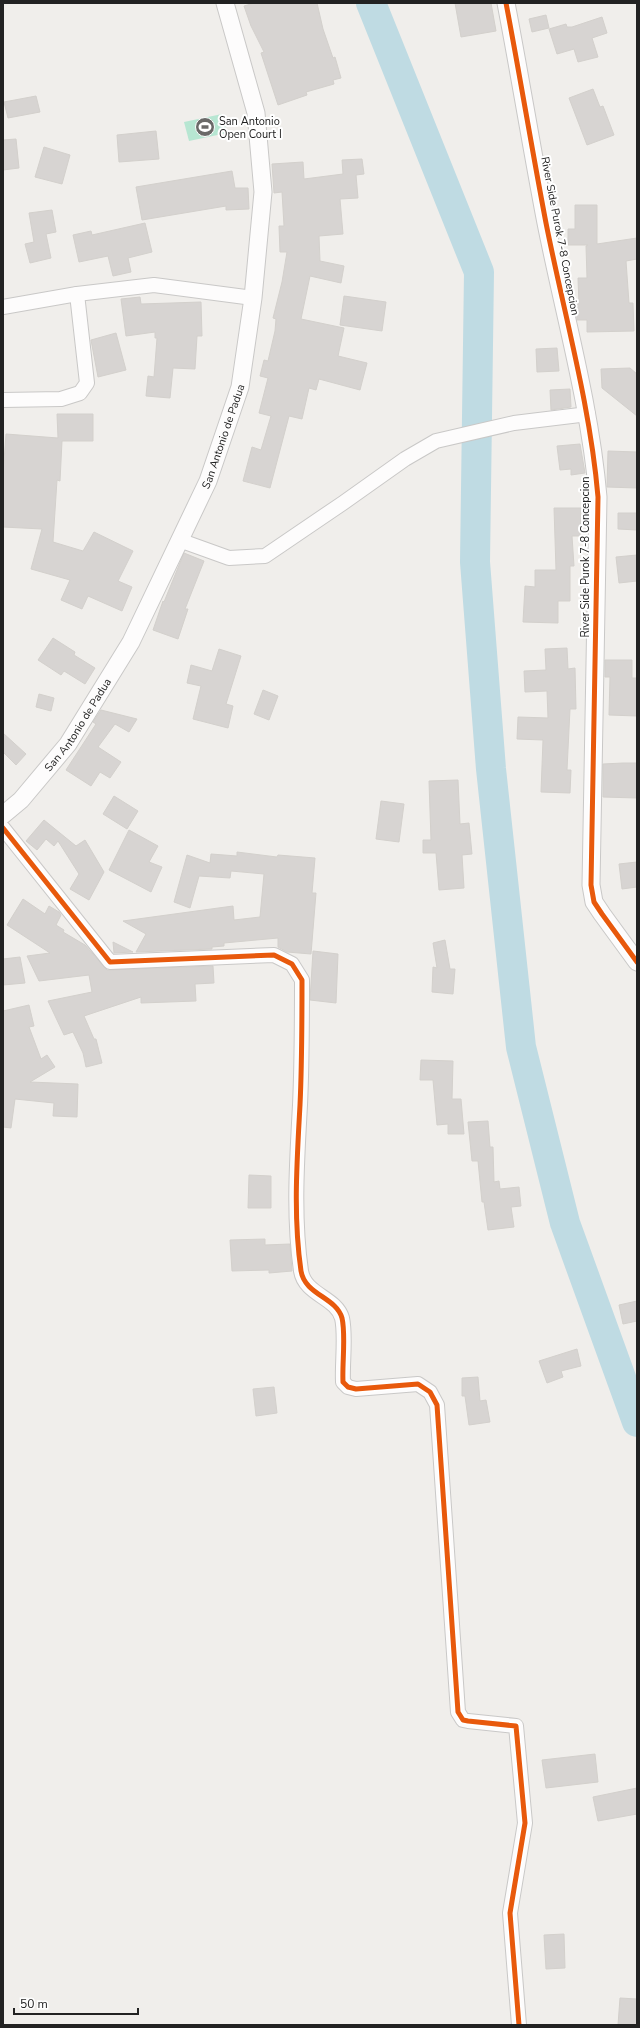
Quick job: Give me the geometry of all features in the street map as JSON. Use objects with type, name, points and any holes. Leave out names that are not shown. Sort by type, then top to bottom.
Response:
[{"type":"street","name":"San Antonio de Padua","points":[[3,815],[21,800],[68,744],[131,642],[208,481],[240,387],[253,298],[262,192],[256,113],[225,3]]},
{"type":"street","name":"River Side Purok 7-8 Concepcion","points":[[506,3],[546,224],[588,414],[598,497],[591,885],[594,902],[637,962]]},
{"type":"street","points":[[3,307],[77,294],[154,285],[253,298]]},
{"type":"street","points":[[3,400],[61,399],[80,394],[87,383],[77,294]]},
{"type":"street","points":[[179,540],[229,558],[265,556],[344,503],[404,459],[436,441],[514,423],[588,414]]},
{"type":"street","points":[[3,828],[110,962],[274,955],[292,964],[302,980],[300,1103],[296,1165],[297,1231],[302,1274],[309,1288],[336,1308],[342,1318],[343,1382],[348,1387],[356,1389],[418,1384],[430,1392],[437,1405],[458,1712],[463,1720],[516,1726],[525,1823],[510,1913],[519,2025]]},
{"type":"green space","name":"San Antonio Open Court I","points":[[222,114],[227,133],[189,141],[184,122]]},
{"type":"building","points":[[254,3],[317,3],[323,29],[333,58],[335,57],[341,78],[333,80],[334,84],[306,92],[307,95],[278,105],[261,53],[264,52],[251,26],[244,6]]},
{"type":"building","points":[[455,3],[491,3],[496,31],[461,37]]},
{"type":"building","points":[[546,15],[549,28],[532,32],[529,19]]},
{"type":"building","points":[[602,17],[607,33],[592,38],[598,57],[578,62],[574,49],[557,54],[549,29],[566,24],[567,27],[572,27]]},
{"type":"building","points":[[593,89],[600,107],[603,106],[614,135],[587,145],[569,98]]},
{"type":"building","points":[[36,96],[40,112],[8,118],[4,102]]},
{"type":"building","points":[[156,131],[159,159],[119,162],[117,135]]},
{"type":"building","points":[[16,139],[19,168],[3,170],[3,140]]},
{"type":"building","points":[[44,147],[70,155],[62,184],[35,177]]},
{"type":"building","points":[[362,159],[364,174],[356,175],[358,198],[340,199],[343,234],[319,236],[320,261],[344,266],[341,283],[310,276],[301,319],[344,328],[338,356],[367,363],[360,390],[319,379],[316,390],[309,388],[302,419],[289,416],[270,488],[243,481],[252,447],[261,450],[271,416],[259,413],[268,378],[260,376],[264,360],[268,361],[275,331],[276,319],[273,318],[282,282],[287,252],[280,252],[279,226],[284,226],[282,192],[274,193],[272,164],[303,162],[304,179],[343,174],[342,160]]},
{"type":"building","points":[[232,171],[235,188],[248,188],[249,209],[226,210],[226,206],[142,220],[136,187]]},
{"type":"building","points":[[575,205],[597,205],[597,244],[637,238],[637,259],[626,261],[629,303],[633,303],[634,331],[587,332],[587,320],[577,320],[576,304],[579,304],[578,278],[587,278],[586,246],[588,245],[568,245],[568,229],[575,229]]},
{"type":"building","points":[[52,210],[56,232],[46,234],[51,258],[30,263],[25,244],[34,242],[29,213]]},
{"type":"building","points":[[145,223],[152,252],[128,258],[131,272],[113,276],[108,256],[79,262],[73,235],[91,231],[92,235]]},
{"type":"building","points":[[344,296],[386,302],[382,331],[340,325]]},
{"type":"building","points":[[140,297],[141,304],[201,302],[202,336],[197,336],[195,369],[173,368],[170,398],[146,396],[148,376],[154,377],[157,338],[155,338],[155,332],[126,336],[121,299]]},
{"type":"building","points":[[116,333],[126,370],[98,377],[91,340]]},
{"type":"building","points":[[557,348],[559,371],[537,372],[536,349]]},
{"type":"building","points":[[630,368],[637,374],[637,416],[602,388],[601,369]]},
{"type":"building","points":[[570,389],[571,407],[551,410],[550,390]]},
{"type":"building","points":[[57,414],[93,414],[93,441],[62,441],[60,481],[57,480],[53,542],[83,551],[94,532],[133,551],[118,581],[132,587],[122,611],[88,596],[82,609],[61,600],[70,580],[31,569],[42,529],[3,527],[3,474],[6,434],[58,438]]},
{"type":"building","points":[[580,444],[585,473],[571,475],[571,469],[560,470],[557,446]]},
{"type":"building","points":[[608,451],[637,452],[637,488],[607,487]]},
{"type":"building","points":[[554,508],[581,508],[580,536],[572,536],[574,566],[570,566],[570,601],[558,601],[558,623],[523,622],[525,586],[535,587],[535,570],[556,570]]},
{"type":"building","points":[[618,513],[637,513],[637,530],[618,529]]},
{"type":"building","points":[[184,553],[204,561],[185,609],[188,609],[178,639],[153,630],[163,601],[164,602]]},
{"type":"building","points":[[637,555],[637,581],[619,583],[616,557]]},
{"type":"building","points":[[53,638],[75,652],[74,655],[95,668],[85,684],[64,671],[61,675],[38,660]]},
{"type":"building","points":[[567,648],[568,669],[575,668],[576,709],[570,709],[567,770],[571,770],[570,793],[541,792],[543,740],[517,739],[518,717],[548,718],[547,691],[525,692],[524,671],[546,670],[545,649]]},
{"type":"building","points":[[219,649],[241,656],[226,704],[233,706],[228,728],[193,719],[201,686],[187,683],[191,665],[212,671]]},
{"type":"building","points":[[605,660],[632,660],[632,678],[637,678],[637,716],[609,715],[610,677],[605,677]]},
{"type":"building","points":[[263,690],[278,696],[269,720],[254,714]]},
{"type":"building","points":[[39,694],[54,698],[51,711],[36,707]]},
{"type":"building","points":[[101,710],[137,719],[129,732],[115,724],[98,747],[121,762],[110,778],[100,772],[91,786],[66,770],[96,724],[93,722]]},
{"type":"building","points":[[3,733],[26,754],[16,765],[3,752]]},
{"type":"building","points":[[637,763],[637,798],[603,797],[603,764]]},
{"type":"building","points":[[458,780],[460,824],[469,823],[472,854],[462,855],[464,888],[439,890],[436,853],[423,853],[423,840],[431,840],[429,781]]},
{"type":"building","points":[[114,796],[138,811],[127,829],[103,814]]},
{"type":"building","points":[[381,801],[404,804],[399,842],[376,839]]},
{"type":"building","points":[[44,820],[76,846],[85,840],[104,872],[89,900],[70,889],[79,874],[58,841],[54,846],[46,839],[37,850],[26,841]]},
{"type":"building","points":[[129,830],[158,846],[149,862],[162,867],[151,892],[109,870]]},
{"type":"building","points":[[237,852],[277,857],[278,855],[315,858],[312,893],[316,893],[311,954],[287,952],[278,947],[278,938],[224,943],[224,946],[212,947],[212,949],[136,952],[146,934],[123,921],[233,906],[234,920],[260,917],[264,874],[231,871],[230,878],[199,876],[190,908],[174,902],[187,855],[210,863],[211,854],[237,856]]},
{"type":"building","points":[[637,862],[637,887],[622,889],[619,864]]},
{"type":"building","points":[[23,899],[45,914],[49,906],[59,912],[61,915],[56,925],[64,930],[63,932],[85,945],[107,970],[213,966],[214,983],[195,984],[196,1001],[141,1003],[141,997],[84,1016],[94,1039],[96,1039],[102,1063],[86,1067],[83,1053],[73,1032],[64,1035],[48,1001],[92,992],[89,975],[39,981],[27,956],[50,953],[7,925]]},
{"type":"building","points":[[445,940],[450,969],[455,969],[453,994],[432,992],[433,967],[437,968],[433,943]]},
{"type":"building","points":[[113,942],[133,952],[114,953]]},
{"type":"building","points":[[313,951],[338,954],[336,1003],[310,1000]]},
{"type":"building","points":[[20,957],[25,983],[3,985],[3,959]]},
{"type":"building","points":[[29,1005],[34,1026],[29,1027],[41,1059],[47,1055],[55,1067],[30,1082],[78,1084],[77,1117],[53,1116],[54,1103],[15,1099],[11,1128],[3,1127],[3,1011]]},
{"type":"building","points":[[421,1060],[453,1061],[452,1099],[461,1099],[464,1134],[448,1134],[448,1124],[437,1125],[433,1080],[420,1080]]},
{"type":"building","points":[[488,1121],[490,1147],[493,1147],[494,1182],[499,1181],[500,1189],[519,1187],[521,1206],[511,1207],[514,1227],[488,1230],[484,1202],[482,1202],[478,1161],[472,1161],[468,1122]]},
{"type":"building","points":[[249,1175],[271,1176],[271,1208],[248,1208]]},
{"type":"building","points":[[265,1239],[265,1245],[290,1244],[292,1271],[269,1273],[269,1270],[232,1271],[230,1240]]},
{"type":"building","points":[[637,1301],[637,1321],[623,1324],[619,1305]]},
{"type":"building","points":[[577,1349],[581,1366],[561,1371],[563,1377],[547,1383],[539,1361]]},
{"type":"building","points":[[478,1377],[480,1401],[486,1400],[490,1422],[469,1425],[465,1396],[462,1396],[462,1378]]},
{"type":"building","points":[[274,1387],[277,1413],[256,1416],[253,1389]]},
{"type":"building","points":[[595,1754],[598,1782],[546,1788],[542,1760]]},
{"type":"building","points":[[637,1788],[637,1814],[598,1821],[593,1797]]},
{"type":"building","points":[[564,1934],[565,1968],[546,1969],[544,1935]]},
{"type":"building","points":[[620,1998],[637,1999],[637,2025],[618,2025]]},
{"type":"waterway","points":[[371,3],[479,272],[475,562],[491,769],[521,1047],[565,1223],[637,1422]]},
{"type":"cycle path","points":[[506,3],[546,223],[583,393],[598,497],[591,885],[594,902],[637,962]]},
{"type":"cycle path","points":[[3,828],[110,962],[274,955],[292,964],[302,980],[301,1074],[296,1188],[297,1230],[301,1271],[308,1286],[334,1305],[342,1318],[344,1333],[343,1382],[348,1387],[356,1389],[418,1384],[430,1392],[437,1405],[458,1712],[463,1720],[516,1726],[525,1823],[510,1913],[519,2025]]},
{"type":"place","name":"San Antonio Open Court I","points":[[205,127]]}]
